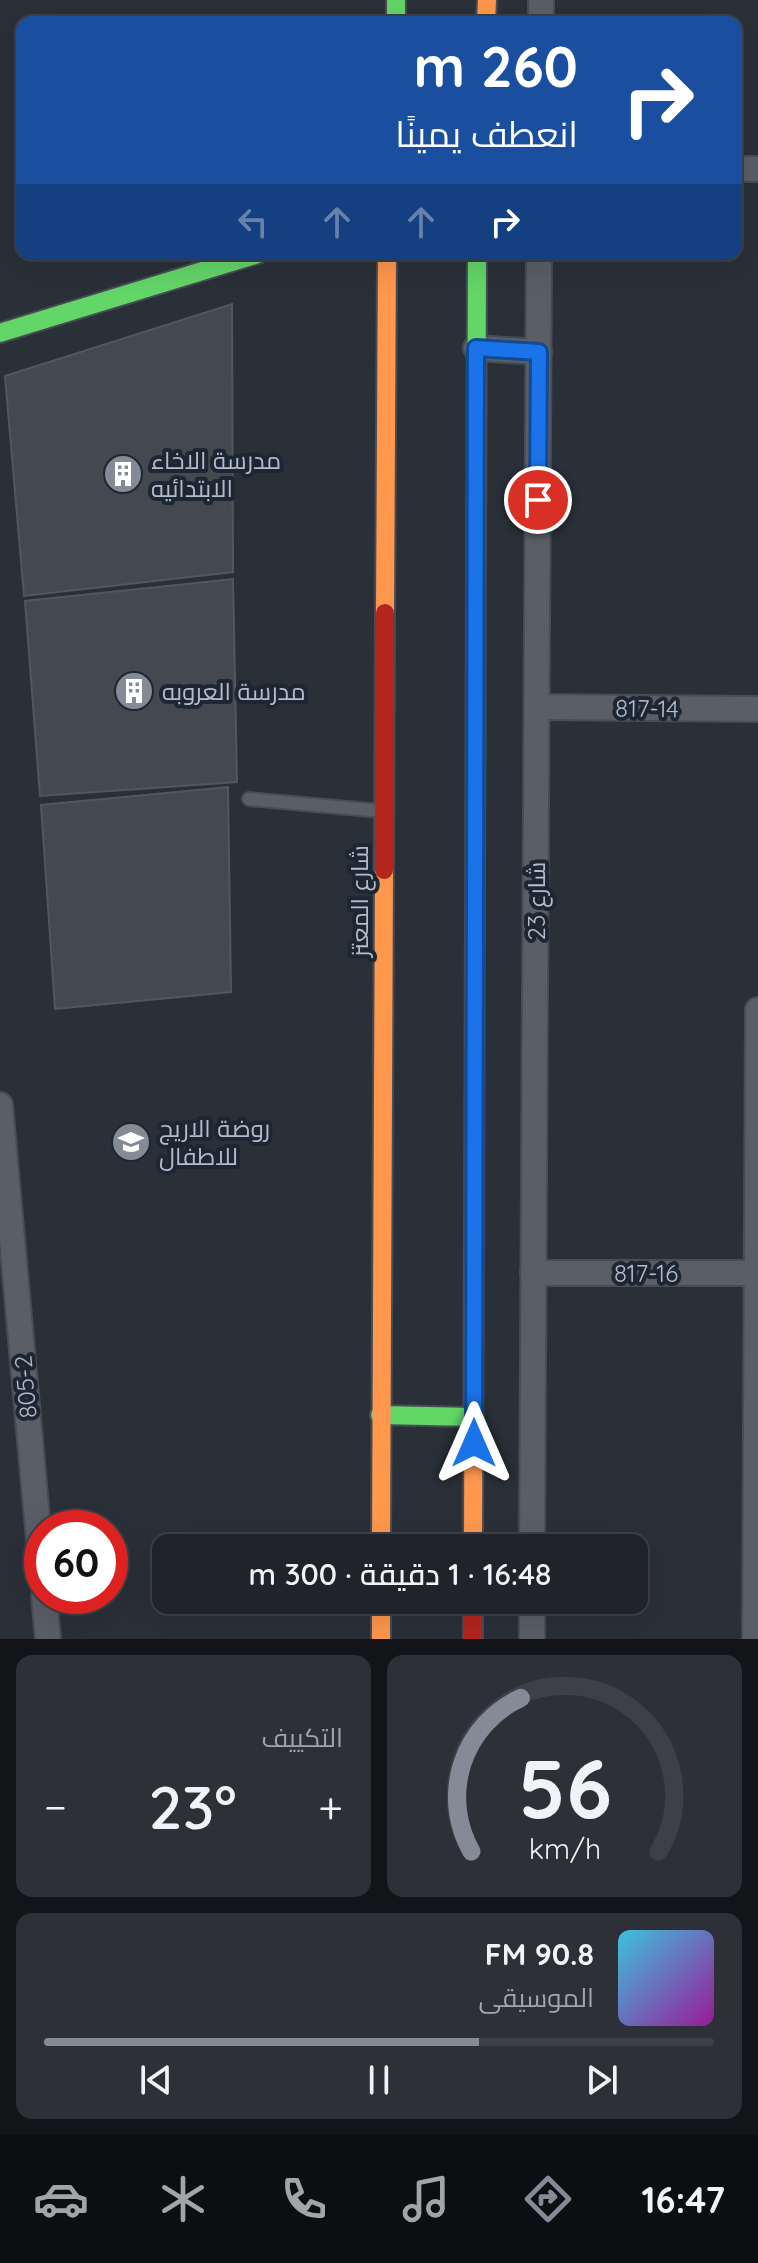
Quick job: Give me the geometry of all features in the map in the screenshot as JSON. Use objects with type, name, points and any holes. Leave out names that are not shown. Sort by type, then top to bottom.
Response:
[{"type":"main road","points":[[0,333],[238,260]]},
{"type":"main road","name":"شارع المعتز","points":[[381,1534],[387,260]]},
{"type":"main road","points":[[473,1534],[477,260]]},
{"type":"main road","points":[[380,1415],[474,1417]]},
{"type":"main road","points":[[381,1614],[381,1639]]},
{"type":"main road","points":[[473,1614],[473,1639]]},
{"type":"street","name":"شارع 23","points":[[532,1534],[539,260]]},
{"type":"street","points":[[476,348],[539,352]]},
{"type":"street","name":"817-14","points":[[537,707],[758,709]]},
{"type":"street","points":[[755,1639],[758,1010]]},
{"type":"street","name":"805-2","points":[[0,1105],[10,1327],[34,1510]]},
{"type":"street","name":"817-16","points":[[533,1273],[758,1273]]},
{"type":"street","points":[[46,1614],[48,1639]]},
{"type":"street","points":[[532,1614],[532,1639]]},
{"type":"lane","points":[[249,799],[384,811]]},
{"type":"building","name":"مدرسة الاخاء الابتدائيه","points":[[232,304],[233,572],[24,596],[5,376]]},
{"type":"building","name":"مدرسة العروبه","points":[[233,579],[237,782],[40,796],[25,601]]},
{"type":"building","points":[[228,787],[231,992],[55,1009],[41,805]]},
{"type":"traffic: fast","points":[[396,0],[396,16]]},
{"type":"traffic: fast","points":[[0,333],[238,260]]},
{"type":"traffic: fast","points":[[476,567],[477,260]]},
{"type":"traffic: fast","points":[[380,1415],[474,1417]]},
{"type":"traffic: slow","points":[[486,16],[487,0]]},
{"type":"traffic: slow","points":[[385,613],[387,260]]},
{"type":"traffic: slow","points":[[381,1534],[384,870]]},
{"type":"traffic: slow","points":[[473,1534],[475,906]]},
{"type":"traffic: slow","points":[[381,1614],[381,1639]]},
{"type":"traffic: jam","points":[[475,906],[476,567]]},
{"type":"traffic: jam","points":[[384,870],[385,613]]},
{"type":"traffic: jam","points":[[473,1614],[473,1639]]},
{"type":"place","name":"مدرسة الاخاء الابتدائيه","points":[[123,474]]},
{"type":"place","name":"مدرسة العروبه","points":[[134,691]]},
{"type":"place","name":"روضة الاريج للاطفال","points":[[131,1142]]},
{"type":"route","points":[[474,1443],[476,348],[539,352],[538,500]]}]
